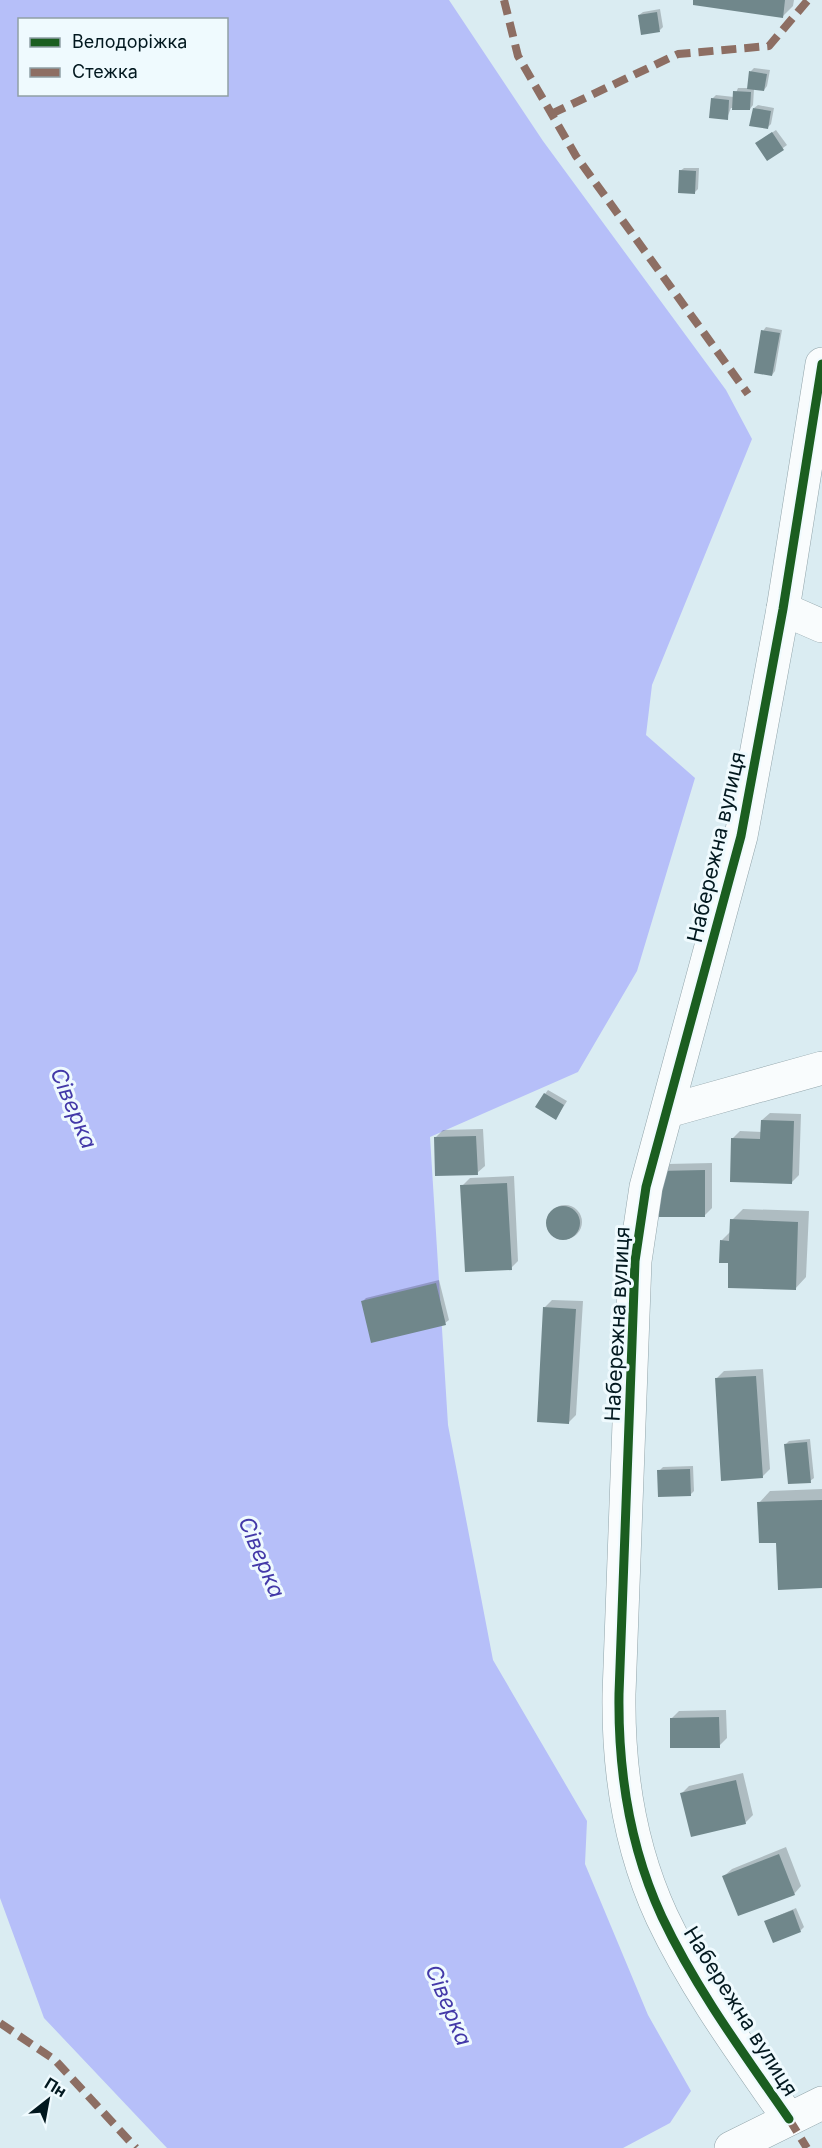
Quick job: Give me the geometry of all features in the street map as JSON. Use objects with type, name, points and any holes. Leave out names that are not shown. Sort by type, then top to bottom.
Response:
[{"type":"street","name":"Набережна вулиця","points":[[789,2119],[697,1981],[662,1916],[644,1871],[628,1809],[618,1745],[635,1261],[646,1187],[741,836],[783,609],[822,364]]},
{"type":"street","points":[[783,609],[822,626]]},
{"type":"street","points":[[668,1111],[822,1068]]},
{"type":"street","points":[[730,2148],[822,2103]]},
{"type":"water","name":"Сіверка","points":[[0,0],[449,0],[543,141],[726,390],[752,439],[652,685],[646,735],[695,778],[637,971],[578,1072],[430,1137],[448,1425],[493,1660],[587,1821],[585,1864],[648,2015],[691,2091],[670,2123],[623,2148],[167,2148],[44,2018],[0,1898]]},
{"type":"building","points":[[693,0],[785,0],[783,18],[693,5]]},
{"type":"building","points":[[657,12],[660,32],[641,35],[638,15]]},
{"type":"building","points":[[749,71],[767,74],[764,91],[747,89]]},
{"type":"building","points":[[733,91],[751,92],[750,110],[732,110]]},
{"type":"building","points":[[711,98],[729,100],[728,120],[709,118]]},
{"type":"building","points":[[753,108],[771,111],[768,129],[749,126]]},
{"type":"building","points":[[772,132],[784,150],[767,161],[755,143]]},
{"type":"building","points":[[679,170],[696,171],[695,194],[678,193]]},
{"type":"building","points":[[761,330],[780,333],[772,376],[754,373]]},
{"type":"building","points":[[544,1093],[564,1105],[556,1120],[535,1107]]},
{"type":"building","points":[[761,1120],[794,1121],[792,1184],[730,1182],[731,1138],[760,1139]]},
{"type":"building","points":[[476,1136],[478,1175],[435,1176],[434,1137]]},
{"type":"building","points":[[705,1170],[705,1217],[659,1217],[658,1171]]},
{"type":"building","points":[[507,1183],[512,1270],[465,1272],[460,1185]]},
{"type":"building","points":[[563,1206],[575,1211],[580,1223],[575,1235],[563,1240],[551,1235],[546,1223],[551,1211]]},
{"type":"building","points":[[730,1219],[798,1222],[796,1290],[728,1288],[728,1263],[719,1263],[720,1240],[729,1241]]},
{"type":"building","points":[[436,1283],[446,1325],[371,1343],[361,1301]]},
{"type":"building","points":[[543,1307],[576,1309],[569,1424],[537,1422]]},
{"type":"building","points":[[756,1376],[763,1478],[721,1481],[715,1378]]},
{"type":"building","points":[[807,1442],[811,1483],[788,1484],[784,1444]]},
{"type":"building","points":[[690,1469],[691,1496],[658,1497],[657,1470]]},
{"type":"building","points":[[822,1500],[822,1588],[778,1590],[776,1543],[759,1543],[757,1502]]},
{"type":"building","points":[[719,1717],[720,1748],[670,1748],[670,1718]]},
{"type":"building","points":[[736,1780],[746,1824],[691,1837],[680,1793]]},
{"type":"building","points":[[779,1854],[795,1895],[738,1916],[722,1876]]},
{"type":"building","points":[[793,1910],[801,1932],[773,1943],[764,1921]]},
{"type":"marked path","points":[[504,0],[518,56],[576,156],[748,394]]},
{"type":"marked path","points":[[551,114],[678,54],[769,46],[808,0]]},
{"type":"marked path","points":[[0,2023],[55,2060],[136,2148]]},
{"type":"marked path","points":[[789,2119],[807,2148]]},
{"type":"cycle path","points":[[789,2119],[705,1995],[675,1944],[651,1891],[628,1808],[621,1751],[619,1694],[635,1261],[646,1187],[741,836],[783,609],[822,364]]}]
